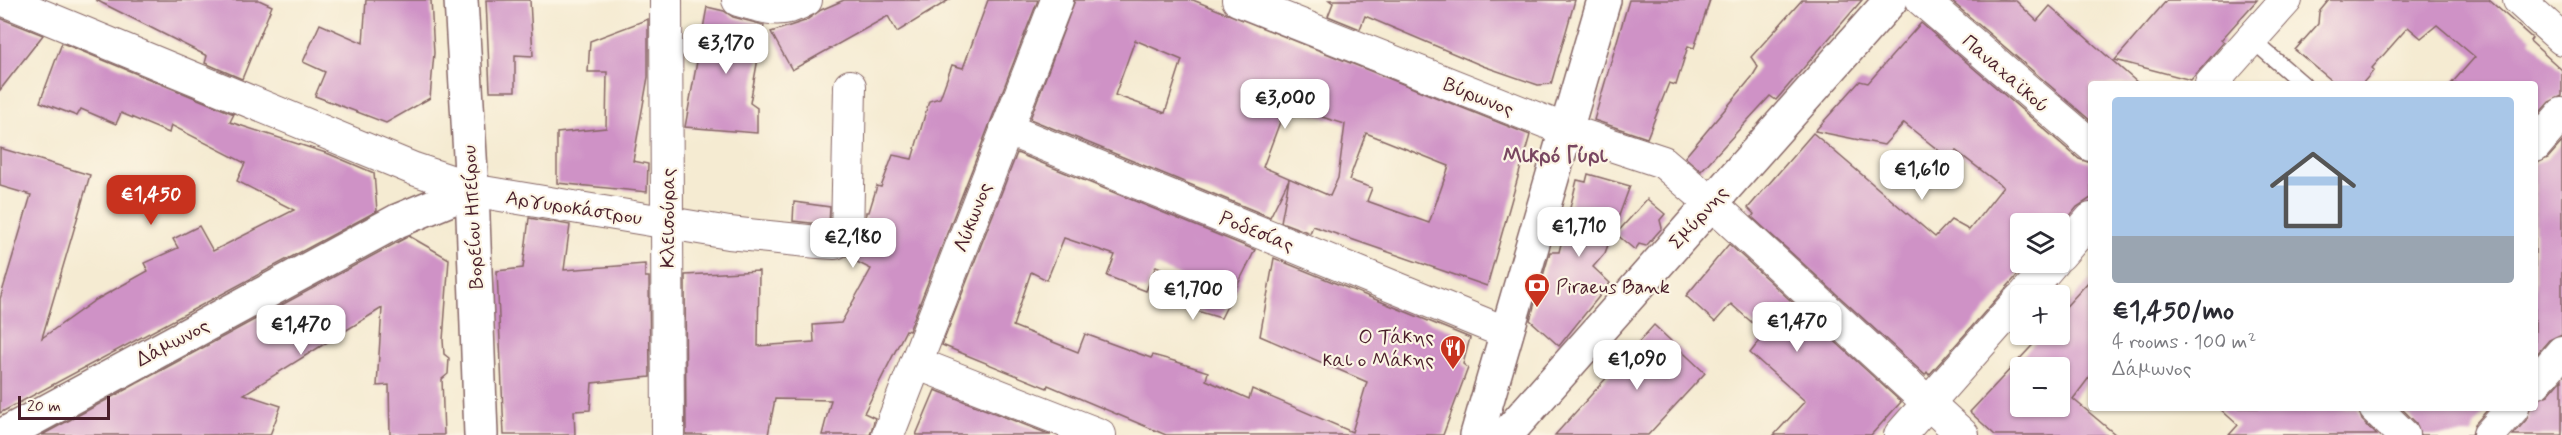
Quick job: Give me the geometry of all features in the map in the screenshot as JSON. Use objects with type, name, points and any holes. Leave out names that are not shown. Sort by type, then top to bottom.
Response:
[{"type":"main road","name":"Βορείου Ηπείρου","points":[[461,0],[472,190],[481,435]]},
{"type":"main road","points":[[1477,435],[1604,0]]},
{"type":"main road","name":"Σμύρνης","points":[[1506,435],[1891,0]]},
{"type":"main road","name":"Δάμωνος","points":[[3,435],[397,221],[472,190]]},
{"type":"street","name":"Αργυροκάστρου","points":[[4,0],[414,169],[472,190],[729,233],[836,243],[847,237],[850,86]]},
{"type":"street","name":"Κλεισούρας","points":[[666,0],[668,435]]},
{"type":"street","points":[[738,0],[777,10],[792,8],[806,0]]},
{"type":"street","name":"Λύκωνος","points":[[888,435],[1057,0]]},
{"type":"street","name":"Βύρωνος","points":[[1238,0],[1566,130],[1662,162],[1711,203],[1963,435]]},
{"type":"street","name":"Παναχαϊκού","points":[[1922,0],[2088,142]]},
{"type":"street","points":[[2214,81],[2286,0]]},
{"type":"street","points":[[2519,0],[2562,39]]},
{"type":"street","points":[[2538,142],[2562,114]]},
{"type":"street","name":"Ροδεσίας","points":[[1006,129],[1507,333]]},
{"type":"street","points":[[2070,243],[2088,222]]},
{"type":"street","points":[[2033,285],[2044,273]]},
{"type":"street","points":[[1900,435],[2010,310]]},
{"type":"street","points":[[2538,380],[2562,352]]},
{"type":"street","points":[[916,363],[1100,435]]},
{"type":"street","points":[[2378,411],[2403,435]]},
{"type":"street","points":[[2489,435],[2510,411]]},
{"type":"lane","points":[[2252,39],[2300,81]]},
{"type":"building","points":[[96,0],[259,0],[272,6],[242,79],[205,63],[207,56]]},
{"type":"building","points":[[366,0],[431,0],[434,53],[430,98],[386,123],[315,96],[325,72],[303,62],[320,24],[363,43]]},
{"type":"building","points":[[486,0],[530,0],[533,56],[515,55],[515,91],[490,91]]},
{"type":"building","points":[[844,0],[949,0],[897,32],[888,16],[792,70],[771,32],[805,21],[821,10]]},
{"type":"building","points":[[988,0],[1038,0],[909,331],[906,330],[864,413],[875,418],[870,435],[822,435],[831,400],[775,399],[768,435],[686,435],[685,275],[759,271],[758,346],[814,342],[813,325],[841,323],[871,269],[857,262],[858,251],[865,238],[866,212],[869,212],[877,186],[881,187],[893,155],[912,159],[929,101],[940,98],[952,65],[963,68]]},
{"type":"building","points":[[1075,0],[1193,0],[1530,135],[1487,286],[1313,226],[1310,233],[1281,222],[1289,179],[1270,217],[1030,119]],"holes":[[[1135,40],[1182,60],[1165,113],[1115,95]],[[1286,106],[1345,124],[1338,178],[1330,196],[1263,167]],[[1366,133],[1449,166],[1429,223],[1367,201],[1372,188],[1349,180]]]},
{"type":"building","points":[[1329,0],[1575,0],[1551,84],[1538,85],[1483,66],[1365,16],[1360,29],[1328,16],[1333,3]]},
{"type":"building","points":[[1629,0],[1710,0],[1694,48],[1688,46],[1676,85],[1669,83],[1647,138],[1594,120]]},
{"type":"building","points":[[1802,0],[1862,0],[1776,100],[1770,96],[1701,171],[1685,157],[1752,77],[1758,67],[1751,57]]},
{"type":"building","points":[[1950,0],[2015,0],[2037,21],[2050,6],[2136,81],[2088,81],[2088,118]]},
{"type":"building","points":[[2167,0],[2257,0],[2221,40],[2224,42],[2191,80],[2115,60]]},
{"type":"building","points":[[2329,0],[2489,0],[2532,38],[2530,41],[2562,70],[2562,96],[2549,102],[2538,115],[2538,81],[2454,81],[2475,57],[2437,25],[2421,38],[2408,27],[2372,68],[2374,70],[2365,81],[2332,81],[2295,50],[2318,24],[2319,12]]},
{"type":"building","points":[[707,7],[764,25],[750,103],[757,108],[757,133],[685,127]]},
{"type":"building","points":[[0,18],[43,35],[0,90]]},
{"type":"building","points":[[648,19],[648,77],[633,161],[648,164],[647,192],[557,183],[557,133],[606,128],[607,72],[588,72],[590,41]]},
{"type":"building","points":[[1921,23],[2079,159],[2088,162],[2088,200],[2077,207],[2070,216],[2070,213],[2010,213],[2010,273],[2019,273],[1929,375],[1927,372],[1925,375],[1752,217],[1754,214],[1748,208],[1813,133],[1935,237],[1951,220],[1969,230],[2003,187],[1956,151],[1947,157],[1904,123],[1884,145],[1815,131],[1860,81],[1868,83]]},
{"type":"building","points":[[62,43],[234,114],[230,122],[329,154],[374,173],[377,211],[0,413],[0,299],[31,195],[0,186],[0,148],[90,175],[42,338],[94,301],[148,271],[144,263],[178,248],[173,239],[199,226],[213,251],[294,210],[237,181],[245,163],[171,125],[169,133],[121,113],[116,124],[81,109],[77,116],[40,102]]},
{"type":"building","points":[[2562,142],[2562,334],[2549,340],[2538,353],[2538,163],[2548,158]]},
{"type":"building","points":[[1017,153],[1255,250],[1221,318],[1197,311],[1196,283],[1156,266],[1146,291],[1107,276],[1115,255],[1064,238],[1047,280],[1031,272],[1013,326],[1078,352],[1085,334],[1151,358],[1153,355],[1174,361],[1208,372],[1206,380],[1249,399],[1252,389],[1352,432],[1367,382],[1260,336],[1274,258],[1470,338],[1463,364],[1468,368],[1443,435],[1166,435],[1048,385],[1047,388],[942,345]]},
{"type":"building","points":[[1588,174],[1630,186],[1605,253],[1593,267],[1610,283],[1559,346],[1530,320],[1550,252],[1559,252],[1577,180],[1586,182]]},
{"type":"building","points":[[1647,199],[1665,214],[1660,220],[1662,228],[1646,246],[1639,244],[1635,250],[1616,234]]},
{"type":"building","points":[[794,202],[830,207],[829,225],[793,221]]},
{"type":"building","points":[[529,218],[570,225],[564,270],[645,264],[645,277],[649,277],[650,377],[592,383],[590,410],[574,411],[575,435],[504,435],[497,271],[523,268]]},
{"type":"building","points":[[409,236],[449,259],[443,340],[444,354],[449,358],[448,374],[442,379],[444,435],[390,435],[389,385],[377,386],[382,308],[244,394],[281,406],[270,435],[42,435]]},
{"type":"building","points":[[1729,244],[1901,402],[1871,435],[1774,435],[1805,401],[1750,353],[1765,334],[1731,304],[1715,322],[1686,296]]},
{"type":"building","points":[[2088,282],[2088,379],[2073,399],[2116,435],[1995,435],[1970,412],[2010,369],[2010,417],[2070,417],[2070,357],[2021,357],[2033,345],[2070,345],[2070,302]]},
{"type":"building","points":[[1654,325],[1705,373],[1648,435],[1555,435]]},
{"type":"building","points":[[2562,379],[2562,435],[2513,435],[2527,419],[2529,411],[2538,411],[2538,399],[2548,395]]},
{"type":"building","points":[[935,390],[1051,435],[916,435]]},
{"type":"building","points":[[2222,411],[2359,411],[2362,420],[2377,435],[2229,435],[2238,425]]},
{"type":"building","points":[[2404,411],[2486,411],[2475,424],[2472,435],[2420,435],[2416,423]]},
{"type":"place","name":"Piraeus Bank","points":[[1537,309]]},
{"type":"place","name":"Ο Τάκης και ο Μάκης","points":[[1453,371]]},
{"type":"district","name":"Μικρό Γύρι","points":[[1555,155]]}]
